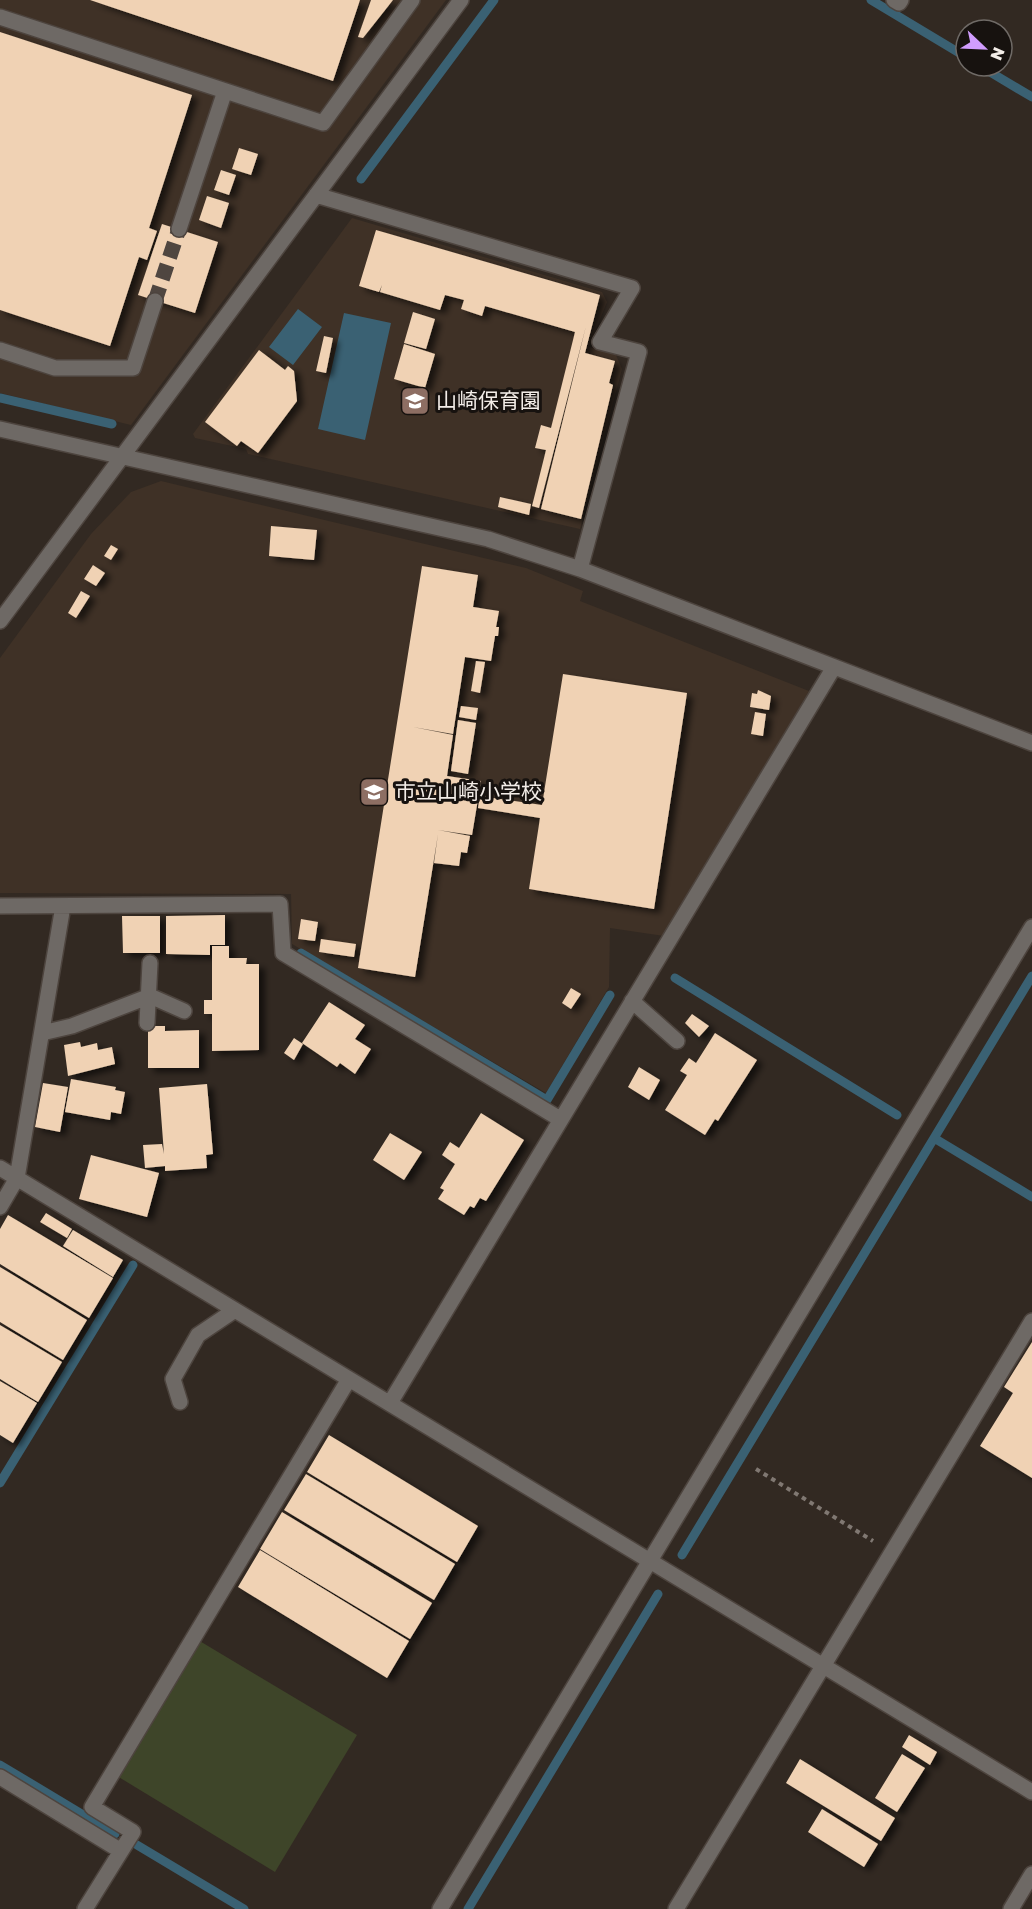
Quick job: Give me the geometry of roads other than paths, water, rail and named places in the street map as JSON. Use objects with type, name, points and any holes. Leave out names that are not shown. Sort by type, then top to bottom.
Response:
[{"type":"street","points":[[0,17],[323,123],[412,0]]},
{"type":"street","points":[[0,621],[461,0]]},
{"type":"street","points":[[894,0],[899,3],[901,0]]},
{"type":"street","points":[[179,229],[225,91]]},
{"type":"street","points":[[316,195],[632,288],[600,342],[639,352],[580,569]]},
{"type":"street","points":[[0,350],[55,368],[133,368],[155,301]]},
{"type":"street","points":[[0,429],[488,539],[580,569],[1032,743]]},
{"type":"street","points":[[390,1403],[834,667]]},
{"type":"street","points":[[0,906],[280,904],[283,953],[560,1119]]},
{"type":"street","points":[[0,1207],[17,1178],[63,906]]},
{"type":"street","points":[[440,1909],[1032,927]]},
{"type":"street","points":[[147,1023],[150,963]]},
{"type":"street","points":[[42,1033],[72,1026],[150,996],[184,1011]]},
{"type":"street","points":[[632,1001],[677,1041]]},
{"type":"street","points":[[0,1168],[1032,1792]]},
{"type":"street","points":[[180,1402],[173,1379],[198,1335],[235,1310]]},
{"type":"street","points":[[675,1909],[1032,1322]]},
{"type":"street","points":[[85,1909],[133,1832],[92,1807],[349,1379]]},
{"type":"street","points":[[0,1777],[121,1851]]},
{"type":"street","points":[[1011,1909],[1032,1874]]},
{"type":"water","points":[[298,309],[322,327],[293,365],[269,347]]},
{"type":"water","points":[[344,313],[391,323],[365,440],[318,429]]},
{"type":"waterway","points":[[361,179],[494,0]]},
{"type":"waterway","points":[[871,0],[954,50]]},
{"type":"waterway","points":[[1000,78],[1032,97]]},
{"type":"waterway","points":[[0,398],[112,424]]},
{"type":"waterway","points":[[301,953],[547,1100],[610,995]]},
{"type":"waterway","points":[[682,1555],[1032,976]]},
{"type":"waterway","points":[[675,978],[897,1115]]},
{"type":"waterway","points":[[934,1138],[1032,1197]]},
{"type":"waterway","points":[[0,1483],[133,1265]]},
{"type":"waterway","points":[[468,1909],[658,1594]]},
{"type":"waterway","points":[[0,1765],[115,1834]]},
{"type":"waterway","points":[[137,1845],[244,1909]]},
{"type":"tunnel","points":[[155,301],[179,229]]},
{"type":"place","name":"山崎保育園","points":[[415,401]]},
{"type":"place","name":"市立山崎小学校","points":[[374,792]]}]
